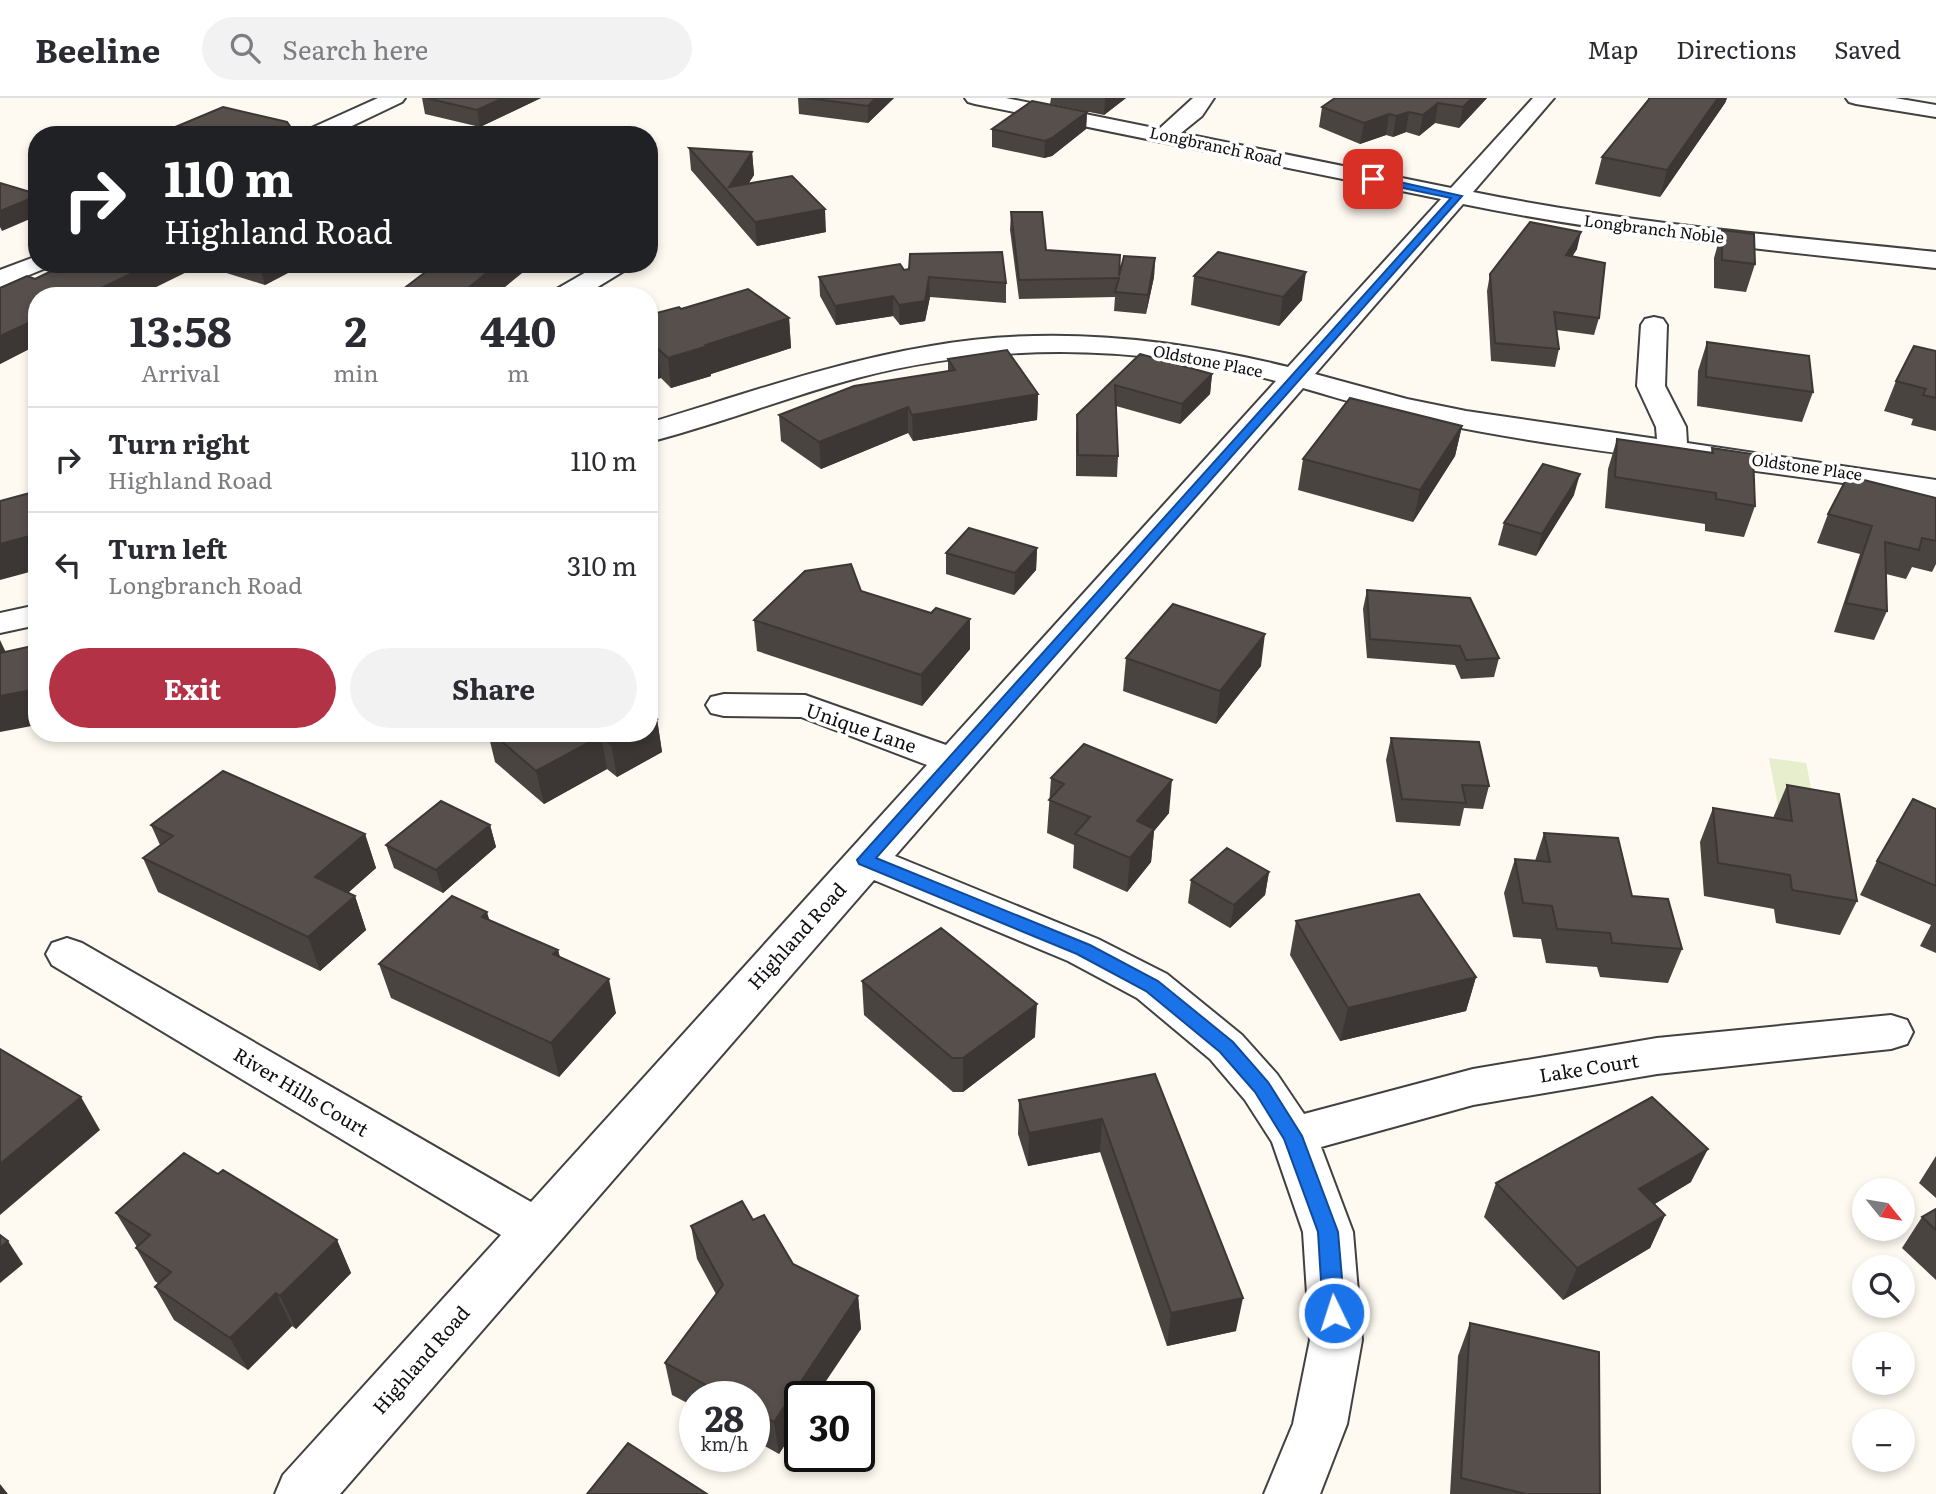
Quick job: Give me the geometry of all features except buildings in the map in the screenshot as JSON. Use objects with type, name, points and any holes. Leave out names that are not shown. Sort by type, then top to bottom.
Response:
[{"type":"street","points":[[334,126],[395,98]]},
{"type":"street","name":"Longbranch Road","points":[[975,98],[1457,196]]},
{"type":"street","points":[[1164,136],[1194,111],[1204,98]]},
{"type":"street","name":"Highland Road","points":[[303,1494],[1544,98]]},
{"type":"street","points":[[1856,98],[1936,111]]},
{"type":"street","name":"Longbranch Noble","points":[[1457,196],[1624,226],[1936,260]]},
{"type":"street","points":[[3,276],[28,266]]},
{"type":"street","points":[[579,287],[603,273]]},
{"type":"street","points":[[1654,325],[1651,386],[1671,428],[1673,449]]},
{"type":"street","name":"Oldstone Place","points":[[658,430],[862,368],[974,348],[1057,343],[1141,348],[1220,360],[1379,402],[1464,420],[1847,472],[1936,489]]},
{"type":"street","points":[[0,623],[28,617]]},
{"type":"street","name":"Unique Lane","points":[[724,705],[805,706],[954,761]]},
{"type":"street","points":[[865,860],[1083,950],[1152,986],[1226,1047],[1261,1087],[1293,1136],[1328,1232],[1336,1340],[1320,1424],[1292,1494]]},
{"type":"street","name":"River Hills Court","points":[[67,954],[536,1230]]},
{"type":"street","name":"Lake Court","points":[[1293,1136],[1474,1087],[1657,1056],[1891,1032]]},
{"type":"green space","points":[[1769,758],[1806,763],[1817,816],[1779,811]]},
{"type":"route","points":[[1334,1313],[1328,1232],[1293,1136],[1261,1087],[1226,1047],[1152,986],[1083,950],[865,860],[1457,196],[1373,179]]}]
